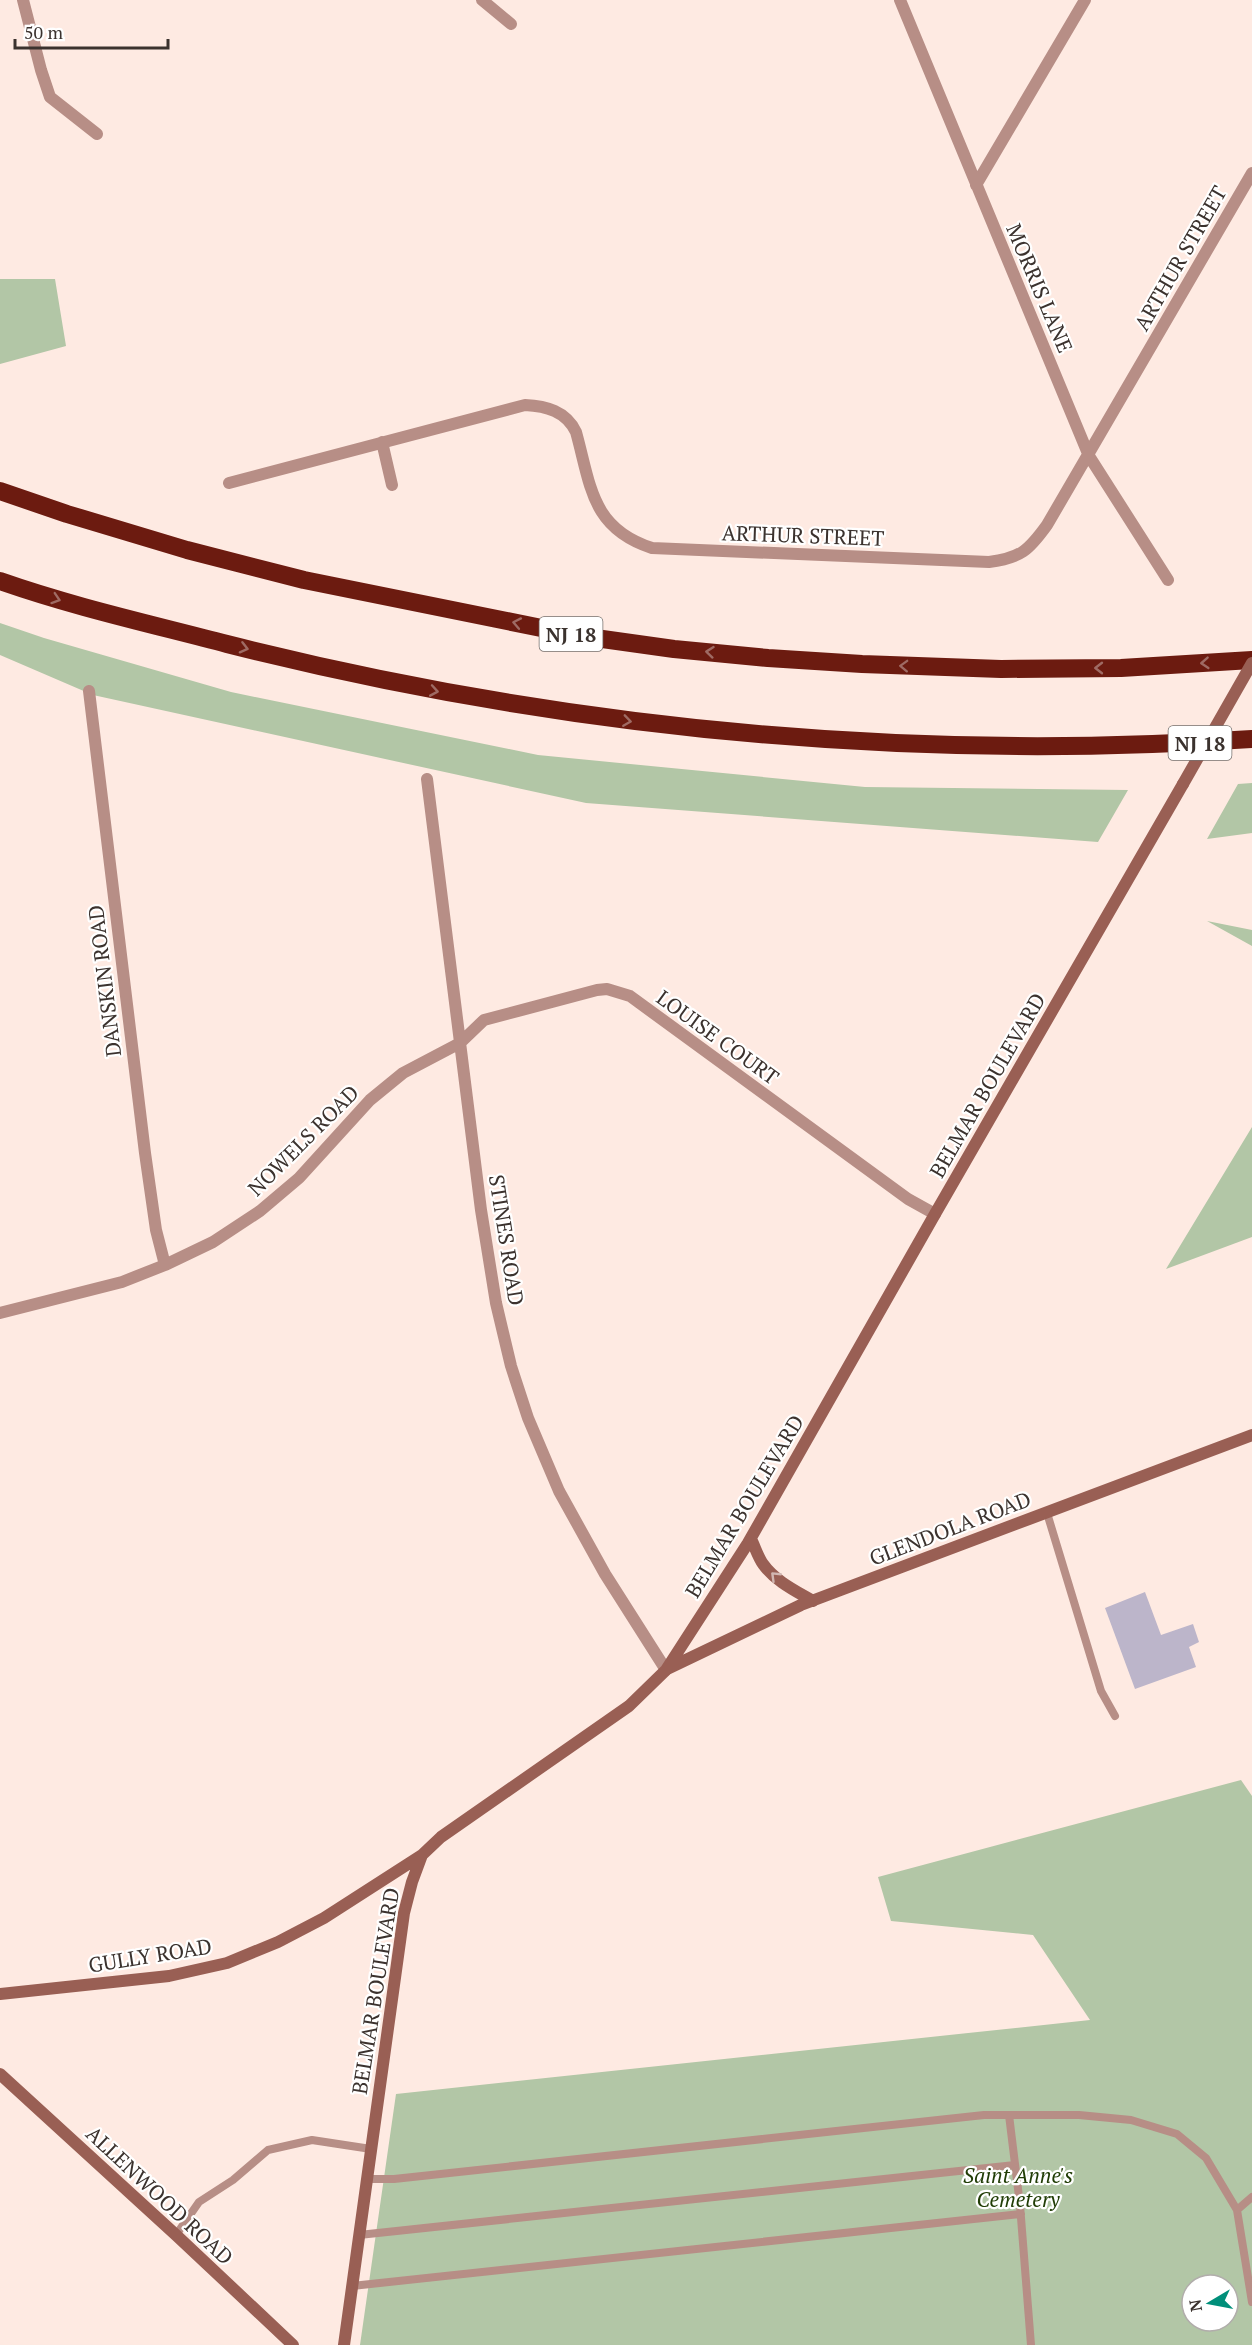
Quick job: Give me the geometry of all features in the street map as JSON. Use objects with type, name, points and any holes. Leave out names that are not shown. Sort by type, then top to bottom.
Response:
[{"type":"highway","name":"NJ 18","points":[[0,491],[187,550],[304,580],[581,636],[674,649],[862,664],[1001,669],[1121,668],[1252,661]]},
{"type":"highway","name":"NJ 18","points":[[0,580],[74,605],[319,667],[483,700],[645,723],[805,739],[926,746],[1148,746],[1252,739]]},
{"type":"main road","name":"BELMAR BOULEVARD","points":[[344,2345],[404,1913],[422,1855],[441,1837],[629,1706],[666,1670],[751,1539],[934,1214],[1252,661]]},
{"type":"main road","name":"GLENDOLA ROAD","points":[[666,1670],[813,1601],[1252,1435]]},
{"type":"main road","points":[[751,1539],[763,1564],[771,1573],[782,1583],[813,1601]]},
{"type":"main road","name":"GULLY ROAD","points":[[0,1994],[169,1976],[227,1962],[278,1942],[324,1918],[422,1855]]},
{"type":"main road","name":"ALLENWOOD ROAD","points":[[0,2074],[293,2345]]},
{"type":"street","points":[[24,0],[50,97],[97,134]]},
{"type":"street","points":[[482,0],[511,24]]},
{"type":"street","name":"MORRIS LANE","points":[[900,0],[1089,456],[1168,580]]},
{"type":"street","points":[[976,185],[1085,0]]},
{"type":"street","name":"ARTHUR STREET","points":[[229,483],[525,405],[542,405],[556,411],[572,423],[600,511],[619,533],[634,542],[662,549],[989,562],[1010,559],[1032,547],[1047,525],[1252,173]]},
{"type":"street","points":[[382,442],[393,485]]},
{"type":"street","name":"DANSKIN ROAD","points":[[89,691],[145,1153],[156,1230],[165,1265]]},
{"type":"street","name":"STINES ROAD","points":[[427,778],[485,1233],[496,1303],[511,1366],[528,1418],[559,1491],[605,1574],[666,1670]]},
{"type":"street","name":"LOUISE COURT","points":[[460,1043],[484,1020],[597,990],[607,989],[621,992],[630,996],[908,1199],[934,1214]]},
{"type":"street","name":"NOWELS ROAD","points":[[0,1313],[122,1282],[213,1242],[260,1211],[299,1178],[365,1106],[390,1083],[403,1073],[460,1043]]},
{"type":"lane","points":[[1047,1513],[1101,1691],[1115,1716]]},
{"type":"lane","points":[[367,2179],[405,2178],[850,2132],[984,2115],[1079,2115],[1131,2120],[1177,2134],[1206,2158],[1237,2210],[1252,2302]]},
{"type":"lane","points":[[1009,2115],[1021,2214],[1031,2345]]},
{"type":"lane","points":[[176,2235],[199,2202],[233,2180],[268,2150],[312,2140],[371,2149]]},
{"type":"lane","points":[[359,2235],[1015,2165]]},
{"type":"lane","points":[[1237,2210],[1252,2196]]},
{"type":"lane","points":[[352,2286],[1021,2214]]},
{"type":"green space","points":[[0,279],[55,279],[66,346],[0,364]]},
{"type":"green space","points":[[0,623],[231,692],[538,755],[865,787],[1128,790],[1098,842],[586,803],[93,695],[0,655]]},
{"type":"green space","points":[[1252,783],[1252,833],[1207,839],[1238,784]]},
{"type":"green space","points":[[1207,921],[1252,930],[1252,946]]},
{"type":"green space","points":[[1252,1127],[1252,1237],[1166,1269]]},
{"type":"green space","name":"Saint Anne's Cemetery","points":[[1241,1780],[1252,1796],[1252,2345],[360,2345],[396,2094],[1090,2020],[1033,1935],[891,1921],[878,1877]]},
{"type":"building","points":[[1145,1592],[1161,1635],[1193,1624],[1199,1642],[1189,1647],[1196,1667],[1135,1689],[1105,1608]]}]
